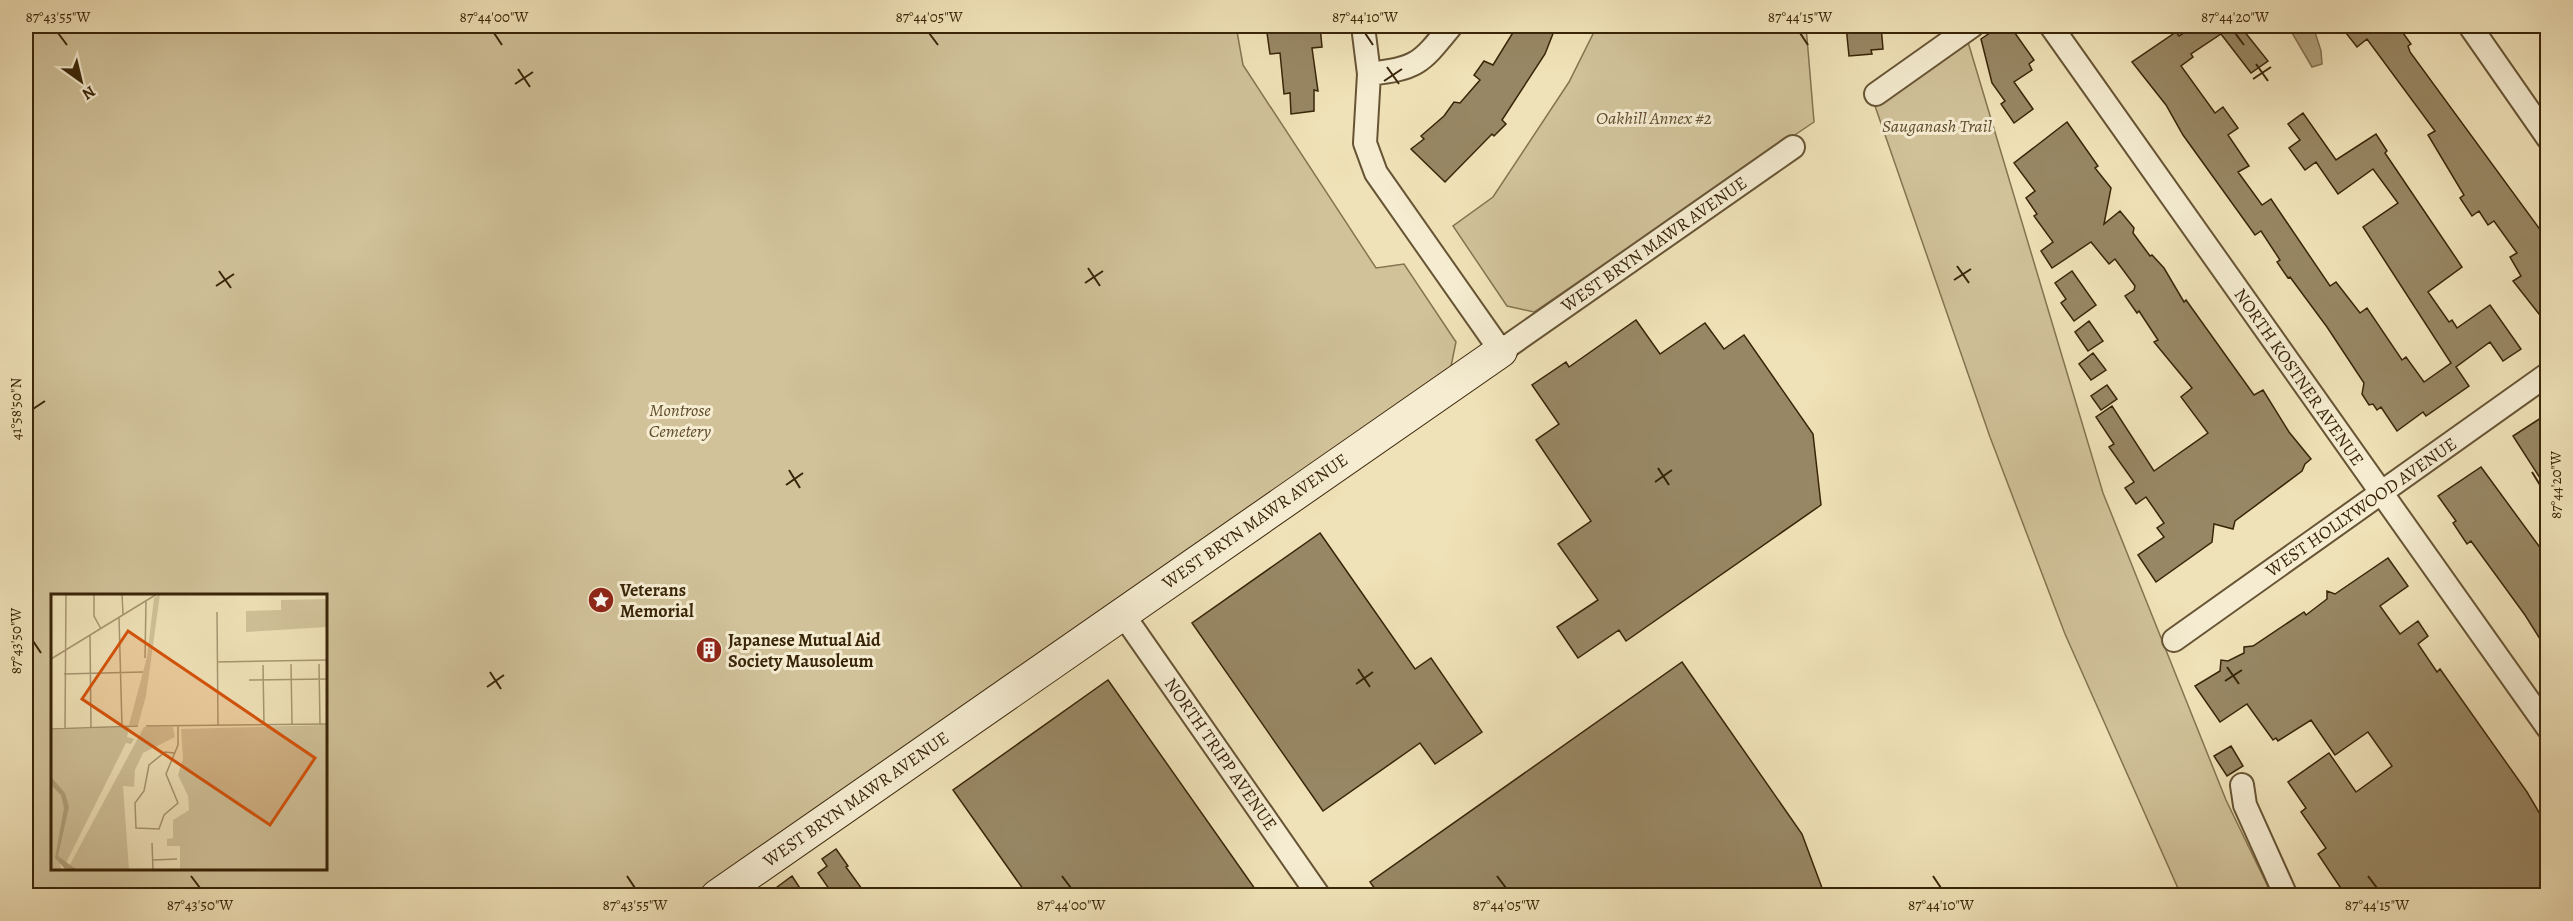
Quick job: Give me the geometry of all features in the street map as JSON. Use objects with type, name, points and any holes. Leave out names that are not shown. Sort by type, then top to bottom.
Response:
[{"type":"street","points":[[1363,26],[1369,74],[1365,142],[1376,173],[1501,351]]},
{"type":"street","points":[[1369,74],[1405,69],[1423,61],[1451,26]]},
{"type":"street","points":[[1876,94],[1972,26]]},
{"type":"street","name":"NORTH KOSTNER AVENUE","points":[[2051,26],[2547,728]]},
{"type":"street","points":[[2470,26],[2547,138]]},
{"type":"street","name":"WEST BRYN MAWR AVENUE","points":[[717,896],[1793,147]]},
{"type":"street","name":"WEST HOLLYWOOD AVENUE","points":[[2174,640],[2547,374]]},
{"type":"street","name":"NORTH TRIPP AVENUE","points":[[1122,613],[1319,896]]},
{"type":"street","points":[[2242,785],[2245,805],[2286,896]]},
{"type":"green space","name":"Montrose Cemetery","points":[[26,26],[1236,26],[1243,65],[1376,268],[1404,264],[1456,342],[1450,371],[692,895],[26,895]]},
{"type":"green space","name":"Oakhill Annex #2","points":[[1597,26],[1806,26],[1814,122],[1534,312],[1507,306],[1453,226],[1493,197],[1569,82]]},
{"type":"green space","name":"Sauganash Trail","points":[[1968,42],[2103,493],[2226,800],[2272,895],[2181,895],[2065,634],[1990,437],[1875,106]]},
{"type":"shaded area","points":[[2288,26],[2313,26],[2321,51],[2322,64],[2312,67]]},
{"type":"building","points":[[1266,26],[1320,26],[1322,47],[1312,48],[1318,91],[1314,90],[1314,111],[1291,114],[1290,93],[1284,94],[1280,53],[1270,54]]},
{"type":"building","points":[[1517,26],[1556,26],[1545,54],[1502,120],[1506,124],[1494,136],[1492,134],[1445,182],[1411,149],[1424,139],[1421,136],[1444,116],[1454,102],[1460,103],[1480,80],[1474,75],[1484,61],[1493,65]]},
{"type":"building","points":[[1846,26],[1881,26],[1883,49],[1871,50],[1872,54],[1849,56]]},
{"type":"building","points":[[2000,26],[2010,26],[2034,60],[2029,64],[2032,70],[2014,82],[2033,109],[2014,123],[2001,104],[2005,101],[1992,83],[1981,39]]},
{"type":"building","points":[[2195,26],[2240,26],[2268,61],[2251,73],[2221,34],[2191,54],[2193,57],[2181,66],[2215,113],[2223,107],[2238,128],[2228,135],[2249,166],[2238,172],[2262,205],[2271,199],[2330,286],[2336,282],[2360,313],[2367,308],[2402,360],[2406,357],[2424,382],[2451,363],[2363,227],[2398,203],[2373,169],[2338,194],[2316,162],[2305,170],[2289,148],[2300,140],[2288,124],[2303,113],[2336,160],[2376,134],[2387,151],[2385,153],[2462,267],[2428,292],[2449,322],[2452,320],[2457,328],[2490,305],[2521,349],[2503,361],[2490,342],[2456,367],[2469,386],[2426,416],[2423,412],[2397,431],[2381,407],[2377,410],[2373,404],[2369,405],[2362,394],[2364,383],[2327,327],[2277,262],[2280,260],[2261,231],[2255,235],[2183,135],[2166,105],[2132,62],[2176,32],[2179,36]]},
{"type":"building","points":[[2356,26],[2398,26],[2411,44],[2408,46],[2410,52],[2547,239],[2547,324],[2513,281],[2521,276],[2510,257],[2517,253],[2494,221],[2488,225],[2479,211],[2472,216],[2460,198],[2464,195],[2428,135],[2435,131],[2367,39],[2357,47],[2346,33]]},
{"type":"building","points":[[2067,122],[2098,166],[2095,168],[2111,188],[2104,224],[2120,211],[2134,228],[2133,233],[2150,256],[2152,255],[2164,268],[2184,302],[2186,300],[2254,395],[2263,390],[2289,432],[2311,459],[2302,471],[2235,521],[2233,529],[2214,524],[2212,542],[2156,582],[2138,555],[2164,537],[2157,528],[2164,523],[2146,497],[2136,504],[2125,488],[2134,482],[2109,447],[2114,444],[2096,417],[2112,406],[2154,471],[2208,433],[2181,397],[2192,388],[2154,342],[2158,340],[2139,311],[2137,313],[2125,296],[2134,290],[2135,286],[2115,259],[2109,264],[2091,242],[2052,268],[2041,251],[2053,242],[2034,216],[2037,214],[2026,198],[2035,191],[2014,163]]},
{"type":"building","points":[[2072,271],[2096,305],[2074,321],[2061,303],[2066,299],[2055,283]]},
{"type":"building","points":[[1636,320],[1660,354],[1705,323],[1724,349],[1744,335],[1813,434],[1821,505],[1626,641],[1619,630],[1578,658],[1557,627],[1598,600],[1558,544],[1591,521],[1536,440],[1559,424],[1532,385],[1566,362],[1569,367]]},
{"type":"building","points":[[2089,321],[2103,341],[2088,351],[2075,332]]},
{"type":"building","points":[[2093,353],[2106,370],[2091,380],[2079,364]]},
{"type":"building","points":[[2107,385],[2117,399],[2101,410],[2091,396]]},
{"type":"building","points":[[2547,414],[2547,489],[2513,436]]},
{"type":"building","points":[[2481,467],[2547,557],[2547,650],[2525,615],[2471,541],[2467,544],[2453,523],[2456,521],[2438,496]]},
{"type":"building","points":[[1320,533],[1415,669],[1431,658],[1482,732],[1435,764],[1420,743],[1323,811],[1192,623]]},
{"type":"building","points":[[2388,558],[2408,586],[2380,606],[2400,634],[2418,621],[2428,636],[2418,644],[2437,672],[2440,669],[2527,792],[2547,826],[2547,896],[2346,896],[2318,854],[2326,848],[2301,812],[2306,808],[2288,782],[2329,753],[2356,792],[2392,766],[2368,732],[2335,755],[2311,720],[2278,741],[2276,738],[2273,740],[2247,704],[2220,722],[2195,686],[2220,671],[2221,660],[2228,661],[2244,653],[2244,647],[2253,646],[2304,612],[2306,615],[2327,599],[2327,591],[2335,594]]},
{"type":"building","points":[[1682,662],[1802,834],[1825,896],[1380,896],[1370,882]]},
{"type":"building","points":[[1108,680],[1260,896],[1028,896],[953,790]]},
{"type":"building","points":[[2231,746],[2243,766],[2227,776],[2214,756]]},
{"type":"building","points":[[836,849],[867,896],[834,896],[818,873],[827,866],[822,859]]},
{"type":"building","points":[[792,876],[805,896],[765,896]]},
{"type":"place","name":"Veterans Memorial","points":[[601,600]]},
{"type":"place","name":"Japanese Mutual Aid Society Mausoleum","points":[[709,650]]}]
